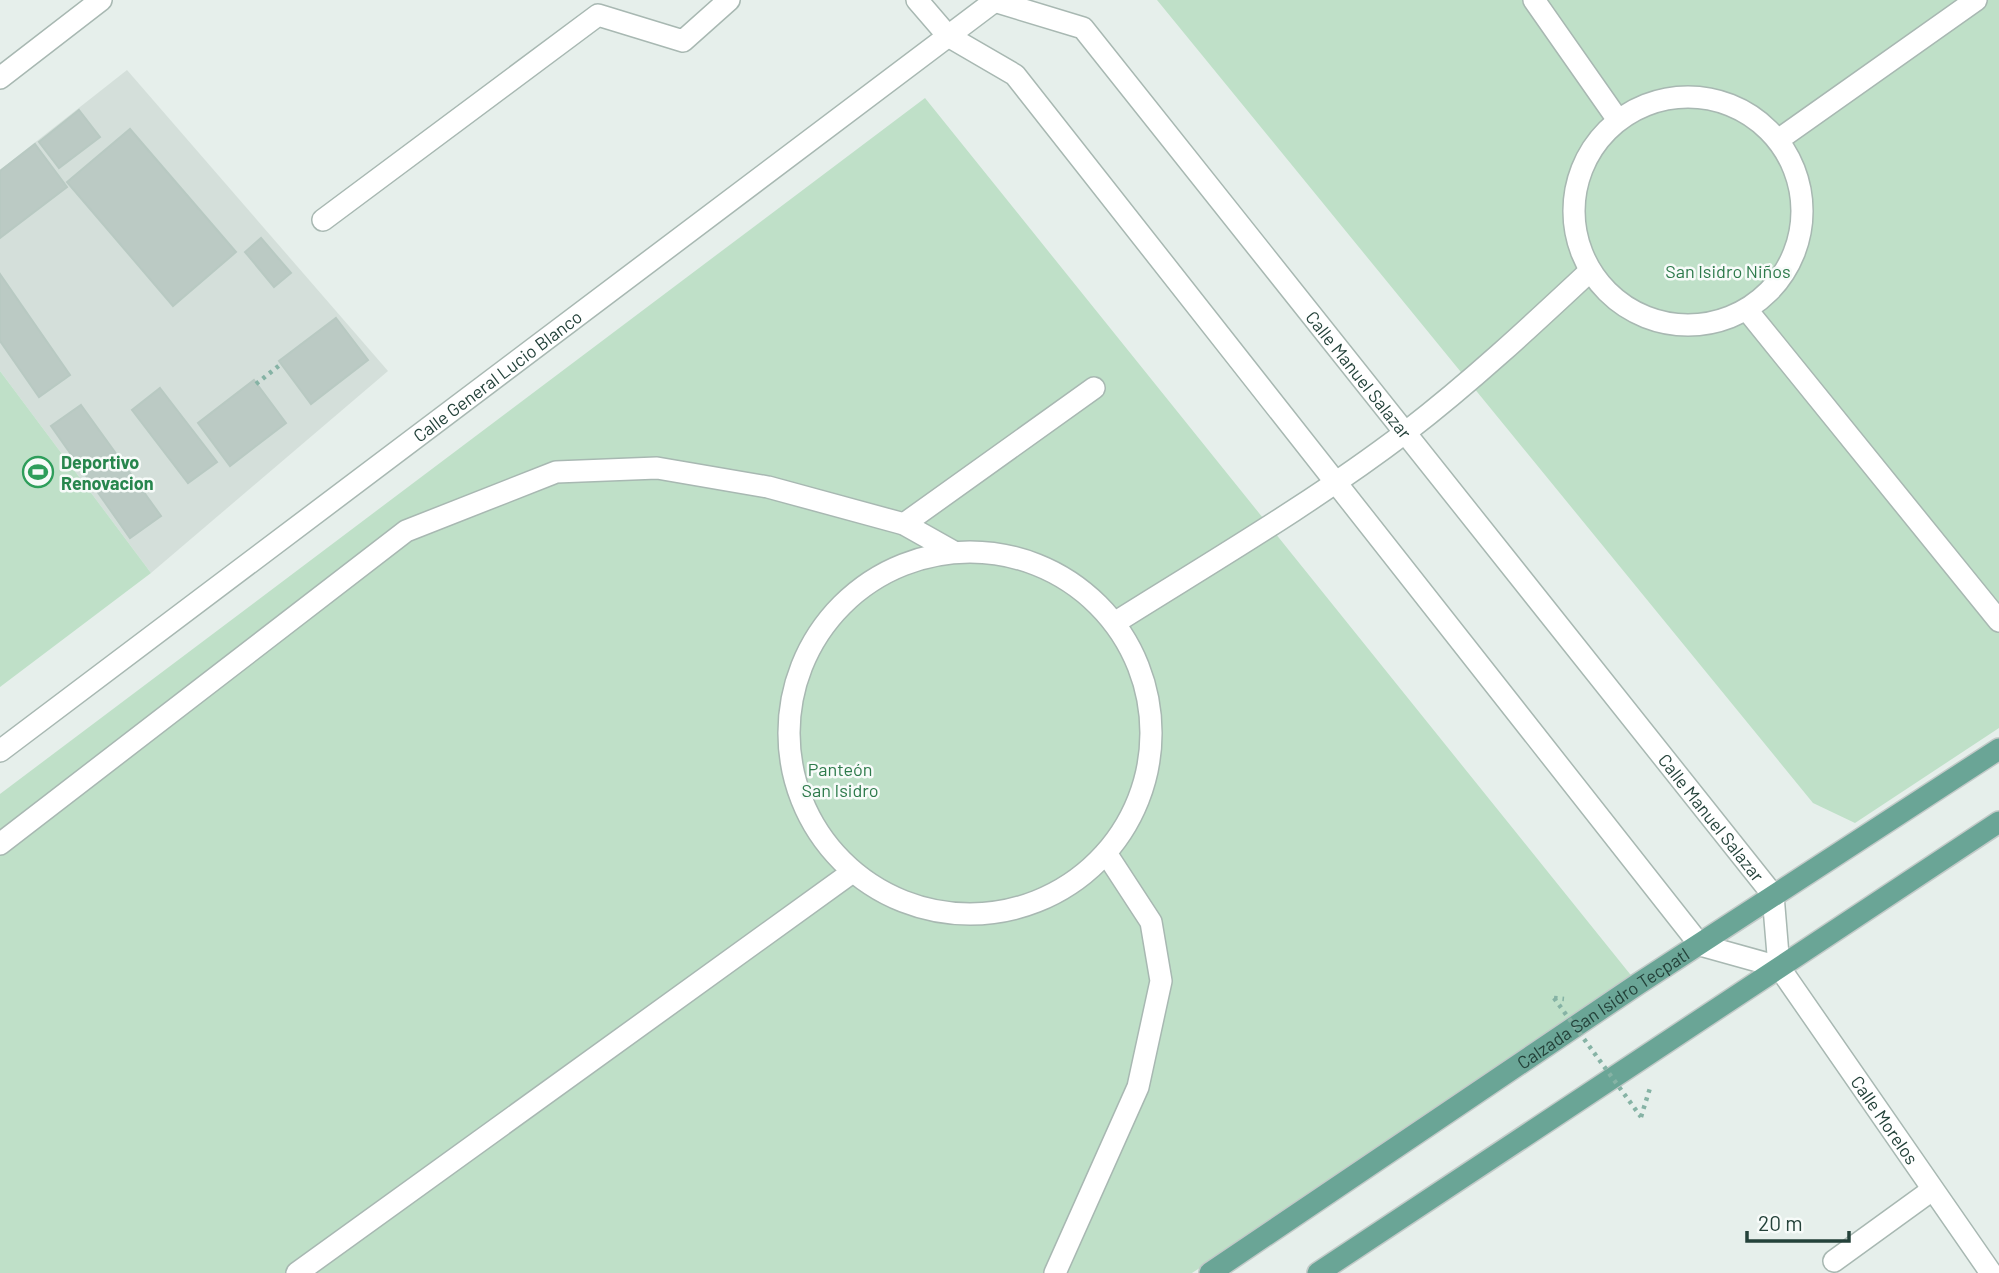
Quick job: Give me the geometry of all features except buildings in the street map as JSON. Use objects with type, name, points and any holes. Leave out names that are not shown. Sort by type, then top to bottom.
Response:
[{"type":"main road","name":"Calzada San Isidro Tecpatl","points":[[1210,1273],[1637,984],[1999,749]]},
{"type":"main road","points":[[1318,1273],[1999,822]]},
{"type":"street","points":[[0,78],[101,0]]},
{"type":"street","points":[[323,220],[598,15],[683,41],[729,0]]},
{"type":"street","points":[[917,0],[948,36],[1015,75],[1700,945],[1779,967]]},
{"type":"street","name":"Calle General Lucio Blanco","points":[[0,751],[995,0]]},
{"type":"street","name":"Calle Manuel Salazar","points":[[995,0],[1083,28],[1773,895],[1779,967]]},
{"type":"street","points":[[1534,0],[1618,120]]},
{"type":"street","points":[[1778,140],[1976,0]]},
{"type":"street","points":[[1684,96],[1719,101],[1752,115],[1778,140],[1797,173],[1802,212],[1796,249],[1777,283],[1747,310],[1709,324],[1668,324],[1630,311],[1600,285],[1581,253],[1573,216],[1578,181],[1593,147],[1618,120],[1650,103],[1684,96]]},
{"type":"street","points":[[1116,622],[1336,482],[1405,433],[1503,353],[1590,271]]},
{"type":"street","points":[[1747,310],[1999,621]]},
{"type":"street","points":[[904,524],[1094,388]]},
{"type":"street","points":[[0,844],[406,531],[556,472],[657,468],[768,487],[904,524],[952,551]]},
{"type":"street","points":[[952,551],[1014,555],[1071,580],[1116,622],[1144,677],[1153,738],[1142,796],[1113,847],[1070,887],[1016,910],[958,916],[901,903],[851,873],[814,828],[792,774],[789,715],[805,655],[841,604],[892,568],[952,551]]},
{"type":"street","points":[[1055,1273],[1138,1087],[1161,981],[1152,922],[1106,853]]},
{"type":"street","points":[[297,1273],[851,873]]},
{"type":"street","name":"Calle Morelos","points":[[1779,967],[1991,1273]]},
{"type":"street","points":[[1834,1261],[1932,1190]]},
{"type":"path","points":[[256,384],[281,364]]},
{"type":"path","points":[[1555,998],[1641,1117]]},
{"type":"shaded area","points":[[127,70],[388,371],[151,573],[0,371],[0,170]]},
{"type":"green space","name":"San Isidro Niños","points":[[1157,0],[1999,0],[1999,728],[1855,823],[1813,803]]},
{"type":"green space","name":"Panteón San Isidro","points":[[925,98],[1638,984],[1192,1273],[0,1273],[0,794]]},
{"type":"green space","name":"Deportivo Renovacion","points":[[0,371],[151,573],[0,687]]},
{"type":"place","name":"Deportivo Renovacion","points":[[38,472]]}]
